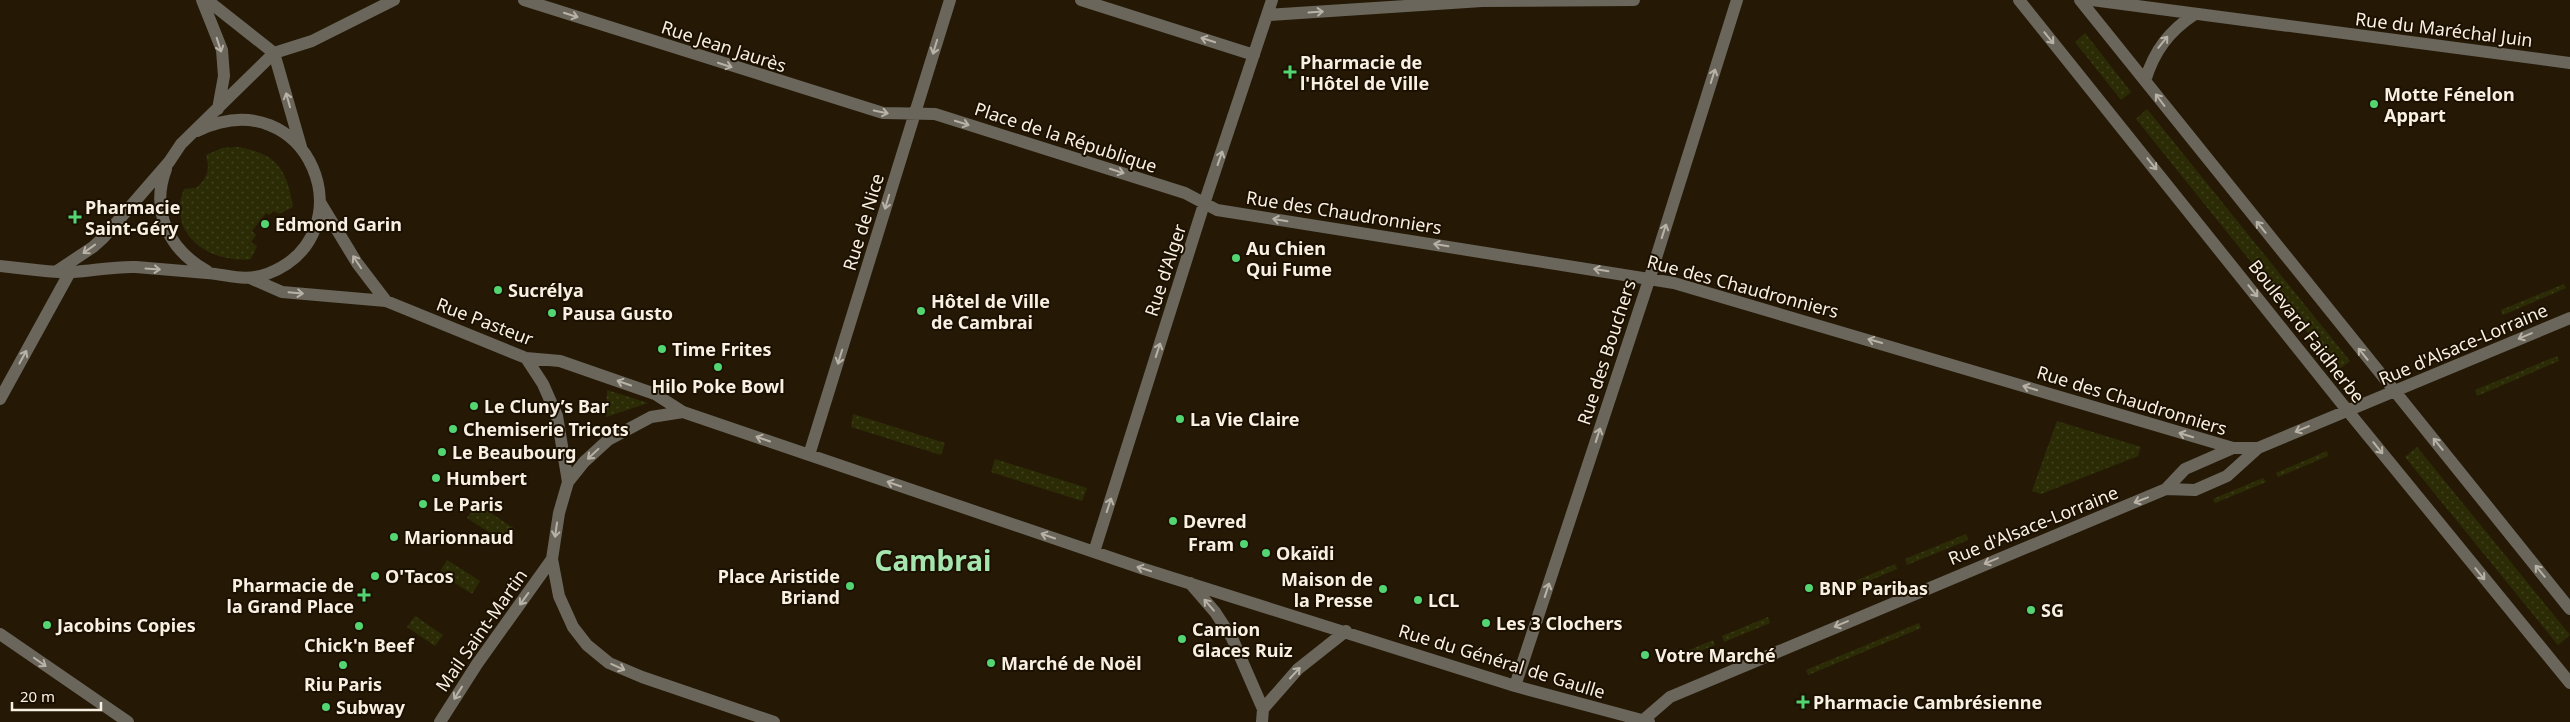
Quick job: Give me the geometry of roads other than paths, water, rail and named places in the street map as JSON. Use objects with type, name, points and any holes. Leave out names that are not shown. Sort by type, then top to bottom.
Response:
[{"type":"street","points":[[202,0],[222,50],[224,76],[218,109]]},
{"type":"street","points":[[0,266],[63,272],[133,267],[210,273],[230,278],[250,278],[280,268],[294,258],[312,233],[320,202],[316,173],[301,147],[274,53],[206,0]]},
{"type":"street","points":[[0,399],[58,293],[63,272],[93,248],[169,162],[181,144],[197,131],[274,53],[312,41],[394,0]]},
{"type":"street","name":"Rue Jean Jaurès","points":[[524,0],[883,113],[914,115]]},
{"type":"street","name":"Rue de Nice","points":[[809,455],[950,0]]},
{"type":"street","points":[[1081,0],[1254,56]]},
{"type":"street","name":"Rue d'Alger","points":[[1094,552],[1204,204],[1272,0]]},
{"type":"street","points":[[1268,16],[1482,1],[1634,0]]},
{"type":"street","name":"Rue des Bouchers","points":[[1515,686],[1650,277],[1737,0]]},
{"type":"street","name":"Boulevard Faidherbe","points":[[2018,0],[2347,410],[2570,683]]},
{"type":"street","name":"Boulevard Faidherbe","points":[[2080,0],[2570,609]]},
{"type":"street","name":"Rue du Maréchal Juin","points":[[2092,0],[2570,62]]},
{"type":"street","points":[[2145,81],[2160,45],[2180,25],[2195,14]]},
{"type":"street","name":"Place de la République","points":[[914,115],[935,114],[1185,193],[1204,204]]},
{"type":"street","points":[[197,131],[229,120],[246,119],[262,122],[284,132],[301,147]]},
{"type":"street","points":[[169,162],[162,181],[160,201],[163,222],[170,238],[181,252],[194,264],[210,273]]},
{"type":"street","points":[[320,202],[357,263],[386,301]]},
{"type":"street","name":"Rue des Chaudronniers","points":[[1204,204],[1224,212],[1650,277],[1889,345],[2233,448]]},
{"type":"street","points":[[250,278],[282,292],[386,301]]},
{"type":"street","name":"Rue Pasteur","points":[[386,301],[526,358],[560,361],[655,394],[683,412]]},
{"type":"street","name":"Rue d'Alsace-Lorraine","points":[[2166,489],[2195,490],[2227,476],[2258,448],[2570,318]]},
{"type":"street","points":[[526,358],[543,384],[557,416],[568,482]]},
{"type":"street","points":[[774,722],[642,677],[609,663],[587,645],[573,626],[559,596],[552,559],[559,513],[568,482],[584,462],[608,440],[651,417],[683,412],[1094,552],[1346,632]]},
{"type":"street","name":"Rue d'Alsace-Lorraine","points":[[1644,721],[1670,697],[2166,489],[2185,469],[2233,448],[2258,448]]},
{"type":"street","name":"Mail Saint-Martin","points":[[440,722],[477,664],[552,559]]},
{"type":"street","points":[[1190,583],[1215,612],[1232,638],[1262,716]]},
{"type":"street","points":[[1262,716],[1298,669],[1346,632]]},
{"type":"street","name":"Rue du Général de Gaulle","points":[[1346,632],[1515,686],[1644,721]]},
{"type":"street","points":[[0,634],[128,722]]},
{"type":"street","points":[[740,711],[756,722]]},
{"type":"place","name":"Pharmacie de l'Hôtel de Ville","points":[[1290,72]]},
{"type":"place","name":"Motte Fénelon Appart","points":[[2374,104]]},
{"type":"place","name":"Pharmacie Saint-Géry","points":[[75,217]]},
{"type":"place","name":"Edmond Garin","points":[[265,224]]},
{"type":"place","name":"Au Chien Qui Fume","points":[[1236,258]]},
{"type":"place","name":"Sucrélya","points":[[498,290]]},
{"type":"place","name":"Hôtel de Ville de Cambrai","points":[[921,311]]},
{"type":"place","name":"Pausa Gusto","points":[[552,313]]},
{"type":"place","name":"Time Frites","points":[[662,349]]},
{"type":"place","name":"Hilo Poke Bowl","points":[[718,367]]},
{"type":"place","name":"Le Cluny’s Bar","points":[[474,406]]},
{"type":"place","name":"La Vie Claire","points":[[1180,419]]},
{"type":"place","name":"Chemiserie Tricots","points":[[453,429]]},
{"type":"place","name":"Le Beaubourg","points":[[442,452]]},
{"type":"place","name":"Humbert","points":[[436,478]]},
{"type":"place","name":"Le Paris","points":[[423,504]]},
{"type":"place","name":"Devred","points":[[1173,521]]},
{"type":"place","name":"Marionnaud","points":[[394,537]]},
{"type":"place","name":"Fram","points":[[1244,544]]},
{"type":"place","name":"Okaïdi","points":[[1266,553]]},
{"type":"place","name":"O'Tacos","points":[[375,576]]},
{"type":"place","name":"Place Aristide Briand","points":[[850,586]]},
{"type":"place","name":"BNP Paribas","points":[[1809,588]]},
{"type":"place","name":"Maison de la Presse","points":[[1383,589]]},
{"type":"place","name":"Pharmacie de la Grand Place","points":[[364,595]]},
{"type":"place","name":"LCL","points":[[1418,600]]},
{"type":"place","name":"SG","points":[[2031,610]]},
{"type":"place","name":"Les 3 Clochers","points":[[1486,623]]},
{"type":"place","name":"Jacobins Copies","points":[[47,625]]},
{"type":"place","name":"Chick'n Beef","points":[[359,626]]},
{"type":"place","name":"Camion Glaces Ruiz","points":[[1182,639]]},
{"type":"place","name":"Votre Marché","points":[[1645,655]]},
{"type":"place","name":"Marché de Noël","points":[[991,663]]},
{"type":"place","name":"Riu Paris","points":[[343,665]]},
{"type":"place","name":"Pharmacie Cambrésienne","points":[[1803,702]]},
{"type":"place","name":"Subway","points":[[326,707]]},
{"type":"district","name":"Cambrai","points":[[933,560]]}]
